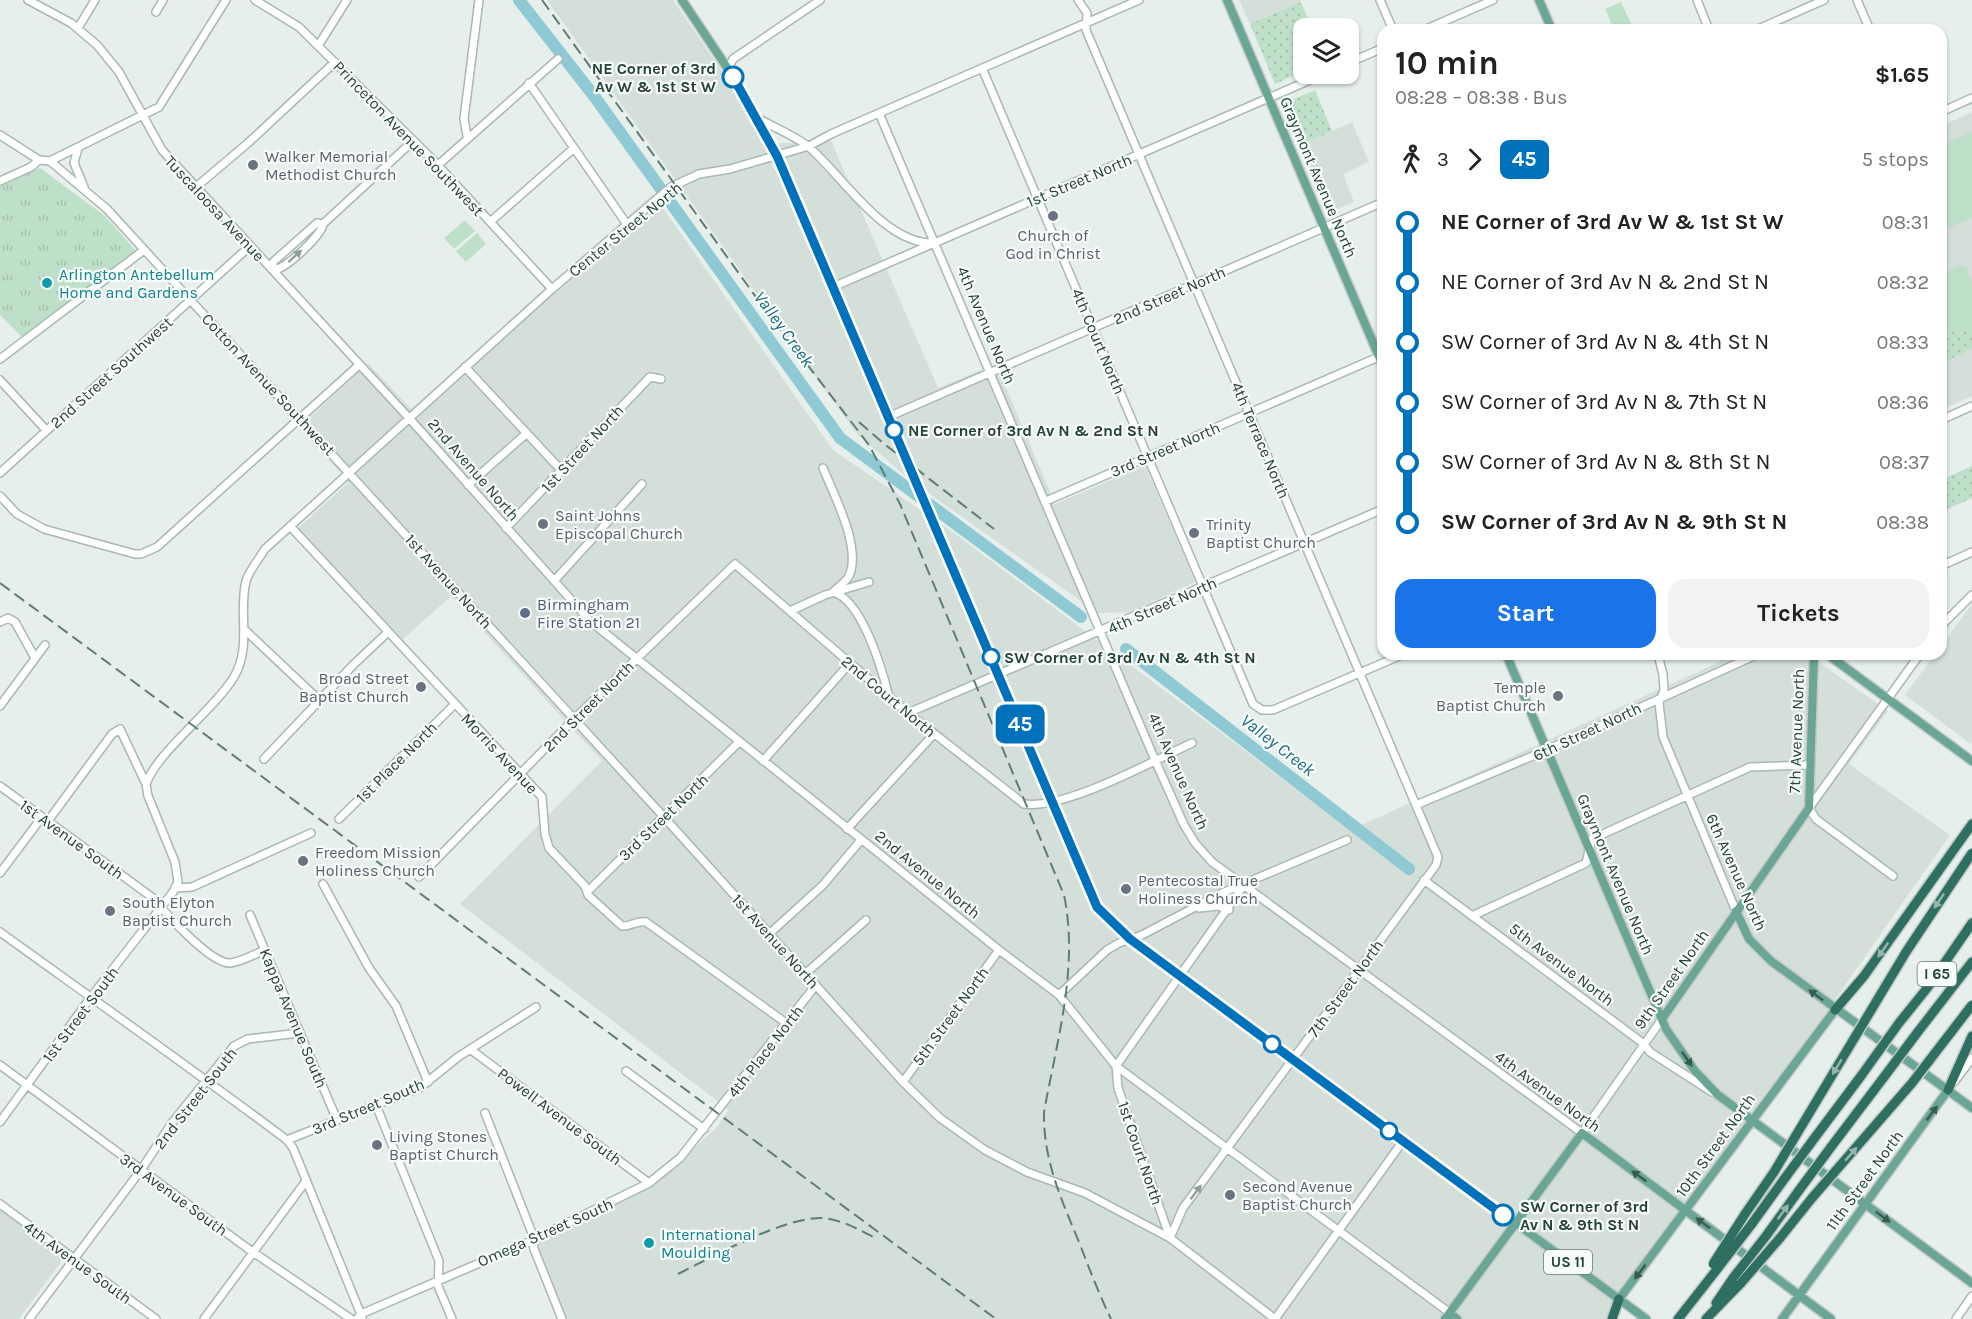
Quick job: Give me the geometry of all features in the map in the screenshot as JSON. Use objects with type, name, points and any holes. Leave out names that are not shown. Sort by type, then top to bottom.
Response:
[{"type":"highway","points":[[1835,1010],[1864,976],[1972,824]]},
{"type":"highway","points":[[1715,1266],[1906,952],[1972,853]]},
{"type":"highway","name":"I 65","points":[[1679,1317],[1715,1266],[1751,1225],[1928,987],[1972,922]]},
{"type":"highway","name":"I 65","points":[[1705,1319],[1737,1281],[1800,1189],[1972,962]]},
{"type":"highway","points":[[1737,1281],[1779,1238],[1912,1083],[1972,1005]]},
{"type":"highway","points":[[1948,1090],[1972,1036]]},
{"type":"highway","points":[[1612,1319],[1619,1299]]},
{"type":"main road","name":"US 11","points":[[682,0],[758,118],[777,156],[1097,907],[1130,939],[1646,1319]]},
{"type":"main road","name":"Graymont Avenue North","points":[[1227,0],[1377,347]]},
{"type":"main road","points":[[1539,0],[1549,24]]},
{"type":"main road","name":"Graymont Avenue North","points":[[1509,660],[1662,1019],[1695,1071],[1718,1095]]},
{"type":"main road","name":"7th Avenue North","points":[[1809,808],[1814,660]]},
{"type":"main road","points":[[1835,660],[1972,761]]},
{"type":"main road","name":"9th Street North","points":[[1662,1019],[1809,808]]},
{"type":"main road","name":"6th Avenue North","points":[[1736,911],[1749,939],[1771,961],[1972,1108]]},
{"type":"main road","name":"10th Street North","points":[[1619,1299],[1835,1010]]},
{"type":"main road","name":"11th Street North","points":[[1782,1319],[1948,1090]]},
{"type":"main road","name":"5th Avenue North","points":[[1718,1095],[1972,1283]]},
{"type":"main road","name":"9th Street North","points":[[1451,1317],[1582,1133]]},
{"type":"main road","name":"4th Avenue North","points":[[1582,1133],[1799,1297],[1832,1319]]},
{"type":"street","name":"Tuscaloosa Avenue","points":[[28,0],[78,28],[117,69],[162,150],[409,418]]},
{"type":"street","points":[[78,28],[95,0]]},
{"type":"street","points":[[156,12],[163,0]]},
{"type":"street","points":[[0,135],[39,160],[50,161],[159,107],[226,0]]},
{"type":"street","name":"Princeton Avenue Southwest","points":[[255,0],[299,27],[335,62],[438,165],[552,289]]},
{"type":"street","points":[[318,46],[347,0]]},
{"type":"street","points":[[467,136],[464,119],[479,0]]},
{"type":"street","points":[[728,69],[733,59],[820,0]]},
{"type":"street","name":"4th Terrace North","points":[[1078,0],[1087,14],[1086,30],[1438,857]]},
{"type":"street","name":"Center Street North","points":[[146,784],[156,766],[234,677],[242,658],[246,580],[265,549],[552,289],[671,187],[699,174],[809,147],[879,113],[1139,0]]},
{"type":"street","points":[[1380,0],[1390,24]]},
{"type":"street","points":[[1439,24],[1493,0]]},
{"type":"street","points":[[1697,0],[1707,24]]},
{"type":"street","points":[[1770,24],[1824,0]]},
{"type":"street","points":[[1857,0],[1867,24]]},
{"type":"street","points":[[1359,58],[1377,51]]},
{"type":"street","points":[[438,165],[467,136],[558,60]]},
{"type":"street","points":[[196,187],[335,62]]},
{"type":"street","name":"4th Court North","points":[[982,68],[1253,705],[1262,710],[1273,710],[1360,673]]},
{"type":"street","points":[[529,83],[626,224]]},
{"type":"street","name":"1st Street North","points":[[833,287],[1301,84]]},
{"type":"street","points":[[1947,109],[1972,98]]},
{"type":"street","name":"4th Avenue North","points":[[879,113],[1155,760],[1195,843],[1212,862],[1582,1133]]},
{"type":"street","points":[[758,118],[809,147],[888,226],[913,240],[935,243]]},
{"type":"street","points":[[273,270],[273,262],[317,223],[323,224],[413,141]]},
{"type":"street","points":[[78,148],[74,161],[75,169],[88,194]]},
{"type":"street","points":[[490,222],[574,148]]},
{"type":"street","points":[[0,181],[32,167],[39,160]]},
{"type":"street","name":"Cotton Avenue Southwest","points":[[50,161],[107,209],[349,471]]},
{"type":"street","name":"2nd Street North","points":[[888,417],[1377,204]]},
{"type":"street","name":"2nd Street Southwest","points":[[0,473],[250,246]]},
{"type":"street","points":[[0,359],[144,250]]},
{"type":"street","name":"3rd Street North","points":[[1046,501],[1377,358]]},
{"type":"street","points":[[0,496],[17,514],[44,529],[141,554],[157,547],[359,365]]},
{"type":"street","points":[[465,367],[561,470]]},
{"type":"street","name":"1st Street North","points":[[506,528],[650,377],[661,379]]},
{"type":"street","points":[[1,384],[46,430]]},
{"type":"street","points":[[1947,417],[1972,406]]},
{"type":"street","name":"2nd Avenue North","points":[[409,418],[590,621],[635,660],[999,950],[1059,995],[1108,1059],[1116,1066],[1451,1317]]},
{"type":"street","points":[[468,485],[526,433]]},
{"type":"street","points":[[823,468],[846,526],[853,559],[849,577],[832,592]]},
{"type":"street","name":"1st Avenue North","points":[[349,471],[903,1082],[940,1118],[985,1150],[1027,1172],[1085,1193],[1170,1238],[1275,1319]]},
{"type":"street","points":[[554,581],[642,484]]},
{"type":"street","name":"4th Street North","points":[[908,713],[1377,512]]},
{"type":"street","name":"Morris Avenue","points":[[290,526],[542,798],[545,834],[549,848],[587,892],[622,926],[640,921],[646,922],[786,1023]]},
{"type":"street","points":[[1947,563],[1972,552]]},
{"type":"street","name":"2nd Street North","points":[[419,877],[574,719],[735,564]]},
{"type":"street","name":"2nd Court North","points":[[735,564],[889,698],[1024,804],[1039,806],[1054,803]]},
{"type":"street","points":[[790,611],[832,592],[869,582]]},
{"type":"street","points":[[832,592],[843,595],[858,611],[889,698]]},
{"type":"street","points":[[1947,620],[1972,596]]},
{"type":"street","points":[[0,622],[8,618],[15,622],[35,658]]},
{"type":"street","points":[[245,630],[319,700]]},
{"type":"street","points":[[264,759],[319,700],[387,633]]},
{"type":"street","points":[[0,706],[45,645]]},
{"type":"street","points":[[1360,673],[1390,660]]},
{"type":"street","name":"6th Avenue North","points":[[1659,660],[1663,675],[1662,696],[1659,703],[1663,737],[1736,911]]},
{"type":"street","name":"6th Street North","points":[[1416,805],[1547,750],[1744,660]]},
{"type":"street","name":"9th Street North","points":[[1809,808],[1916,660]]},
{"type":"street","points":[[763,761],[850,663]]},
{"type":"street","name":"1st Place North","points":[[339,819],[454,705]]},
{"type":"street","points":[[0,873],[112,734],[120,729],[146,784],[148,796],[177,869],[176,888],[192,887],[311,833]]},
{"type":"street","points":[[847,829],[934,734]]},
{"type":"street","name":"3rd Street North","points":[[587,892],[740,742]]},
{"type":"street","points":[[1054,803],[1192,743]]},
{"type":"street","points":[[1472,916],[1586,863],[1588,847],[1592,839],[1755,765],[1810,765]]},
{"type":"street","name":"1st Avenue South","points":[[0,786],[153,898],[195,940],[225,962],[232,963],[265,950]]},
{"type":"street","name":"7th Avenue North","points":[[1809,808],[1816,819],[1893,876]]},
{"type":"street","points":[[769,934],[823,885],[861,840]]},
{"type":"street","points":[[1059,995],[1107,950],[1244,885],[1347,840]]},
{"type":"street","name":"7th Street North","points":[[1170,1238],[1183,1208],[1424,880],[1438,857]]},
{"type":"street","name":"5th Avenue North","points":[[1424,880],[1644,1044],[1650,1052],[1675,1070],[1718,1095]]},
{"type":"street","points":[[323,884],[369,969],[396,1006],[428,1082]]},
{"type":"street","points":[[1116,1066],[1229,910],[1244,885]]},
{"type":"street","name":"1st Street South","points":[[0,1122],[91,997],[176,888]]},
{"type":"street","points":[[1191,910],[1209,906],[1229,910]]},
{"type":"street","name":"Kappa Avenue South","points":[[250,915],[337,1120]]},
{"type":"street","points":[[805,974],[866,920]]},
{"type":"street","points":[[0,932],[91,997],[99,1000],[287,1140],[308,1184],[360,1317]]},
{"type":"street","name":"5th Street North","points":[[903,1082],[999,950]]},
{"type":"street","name":"4th Place North","points":[[714,1117],[816,986]]},
{"type":"street","name":"3rd Street South","points":[[287,1140],[421,1087],[470,1049],[536,1007]]},
{"type":"street","name":"9th Street North","points":[[1582,1133],[1662,1019]]},
{"type":"street","name":"2nd Street South","points":[[29,1319],[206,1080],[234,1046],[241,1041],[300,1034]]},
{"type":"street","name":"Powell Avenue South","points":[[470,1049],[649,1183]]},
{"type":"street","name":"11th Street North","points":[[1948,1090],[1972,1058]]},
{"type":"street","name":"3rd Avenue South","points":[[0,1065],[141,1170],[351,1319]]},
{"type":"street","name":"1st Court North","points":[[1116,1066],[1118,1088],[1170,1238]]},
{"type":"street","points":[[626,1071],[705,1129]]},
{"type":"street","points":[[376,1105],[439,1261],[438,1286],[452,1319]]},
{"type":"street","points":[[485,1113],[562,1319]]},
{"type":"street","name":"Omega Street South","points":[[360,1317],[533,1240],[649,1183],[680,1158],[714,1117]]},
{"type":"street","points":[[1275,1319],[1403,1141]]},
{"type":"street","points":[[204,1319],[254,1251],[308,1184]]},
{"type":"street","name":"4th Avenue South","points":[[0,1204],[156,1319]]},
{"type":"street","points":[[1956,1319],[1972,1296]]},
{"type":"shaded area","points":[[547,0],[673,0],[728,80],[764,144],[831,141],[938,388],[996,364],[1055,504],[1145,465],[1195,582],[1130,612],[1098,613],[910,480],[856,433]]},
{"type":"shaded area","points":[[1239,0],[1300,0],[1301,2],[1250,24]]},
{"type":"shaded area","points":[[1972,112],[1972,396],[1947,407],[1947,123]]},
{"type":"shaded area","points":[[1352,122],[1369,162],[1343,174],[1354,202],[1330,212],[1301,145]]},
{"type":"shaded area","points":[[653,194],[833,450],[954,533],[1351,830],[1724,660],[1816,660],[1888,711],[1849,764],[1950,835],[1612,1319],[561,1319],[531,1245],[658,1182],[715,1129],[729,1110],[460,904],[602,761],[451,596],[402,640],[297,529],[349,482],[299,428],[368,363],[411,409]]},
{"type":"shaded area","points":[[1972,604],[1971,744],[1905,695],[1931,660],[1947,660],[1947,638]]},
{"type":"shaded area","points":[[0,1210],[64,1258],[19,1319],[0,1319]]},
{"type":"green space","points":[[1301,2],[1308,18],[1293,18],[1293,76],[1275,84],[1250,24]]},
{"type":"green space","points":[[1621,2],[1631,24],[1611,24],[1605,9]]},
{"type":"green space","points":[[1315,90],[1332,131],[1301,145],[1284,103]]},
{"type":"green space","points":[[1972,132],[1972,218],[1947,228],[1947,142]]},
{"type":"green space","name":"Arlington Antebellum Home and Gardens","points":[[40,168],[105,216],[136,251],[23,338],[0,315],[0,186]]},
{"type":"green space","points":[[465,220],[475,231],[454,249],[444,238]]},
{"type":"green space","points":[[477,233],[486,244],[466,262],[456,251]]},
{"type":"green space","points":[[1960,265],[1966,267],[1972,282],[1972,331],[1947,329],[1947,271]]},
{"type":"green space","points":[[1947,329],[1972,331],[1972,349],[1947,360]]},
{"type":"green space","points":[[1972,466],[1972,498],[1947,509],[1947,477]]},
{"type":"waterway","name":"Valley Creek","points":[[519,0],[594,96],[840,438],[1081,617]]},
{"type":"waterway","name":"Valley Creek","points":[[1126,649],[1409,869]]},
{"type":"railway","points":[[542,0],[766,311],[869,445],[900,504],[1064,895],[1068,922],[1068,976],[1044,1112],[1044,1129],[1054,1178],[1111,1319]]},
{"type":"railway","points":[[859,422],[994,529]]},
{"type":"railway","points":[[0,583],[996,1319]]},
{"type":"railway","points":[[678,1274],[770,1230],[808,1219],[823,1218],[837,1221],[875,1238]]},
{"type":"bus line","name":"45","points":[[733,77],[758,118],[777,156],[1097,907],[1130,939],[1503,1215]]},
{"type":"place","name":"NE Corner of 3rd Av W & 1st St W","points":[[733,77]]},
{"type":"place","name":"Walker Memorial Methodist Church","points":[[253,165]]},
{"type":"place","name":"Church of God in Christ","points":[[1053,216]]},
{"type":"place","name":"Arlington Antebellum Home and Gardens","points":[[47,283]]},
{"type":"place","name":"NE Corner of 3rd Av N & 2nd St N","points":[[894,430]]},
{"type":"place","name":"Saint Johns Episcopal Church","points":[[543,524]]},
{"type":"place","name":"Trinity Baptist Church","points":[[1194,533]]},
{"type":"place","name":"Birmingham Fire Station 21","points":[[525,613]]},
{"type":"place","name":"SW Corner of 3rd Av N & 4th St N","points":[[991,657]]},
{"type":"place","name":"Broad Street Baptist Church","points":[[421,687]]},
{"type":"place","name":"Temple Baptist Church","points":[[1558,696]]},
{"type":"place","name":"Freedom Mission Holiness Church","points":[[303,861]]},
{"type":"place","name":"Pentecostal True Holiness Church","points":[[1126,889]]},
{"type":"place","name":"South Elyton Baptist Church","points":[[110,911]]},
{"type":"place","name":"Living Stones Baptist Church","points":[[377,1145]]},
{"type":"place","name":"Second Avenue Baptist Church","points":[[1230,1195]]},
{"type":"place","name":"SW Corner of 3rd Av N & 9th St N","points":[[1503,1215]]},
{"type":"place","name":"International Moulding","points":[[649,1243]]}]
